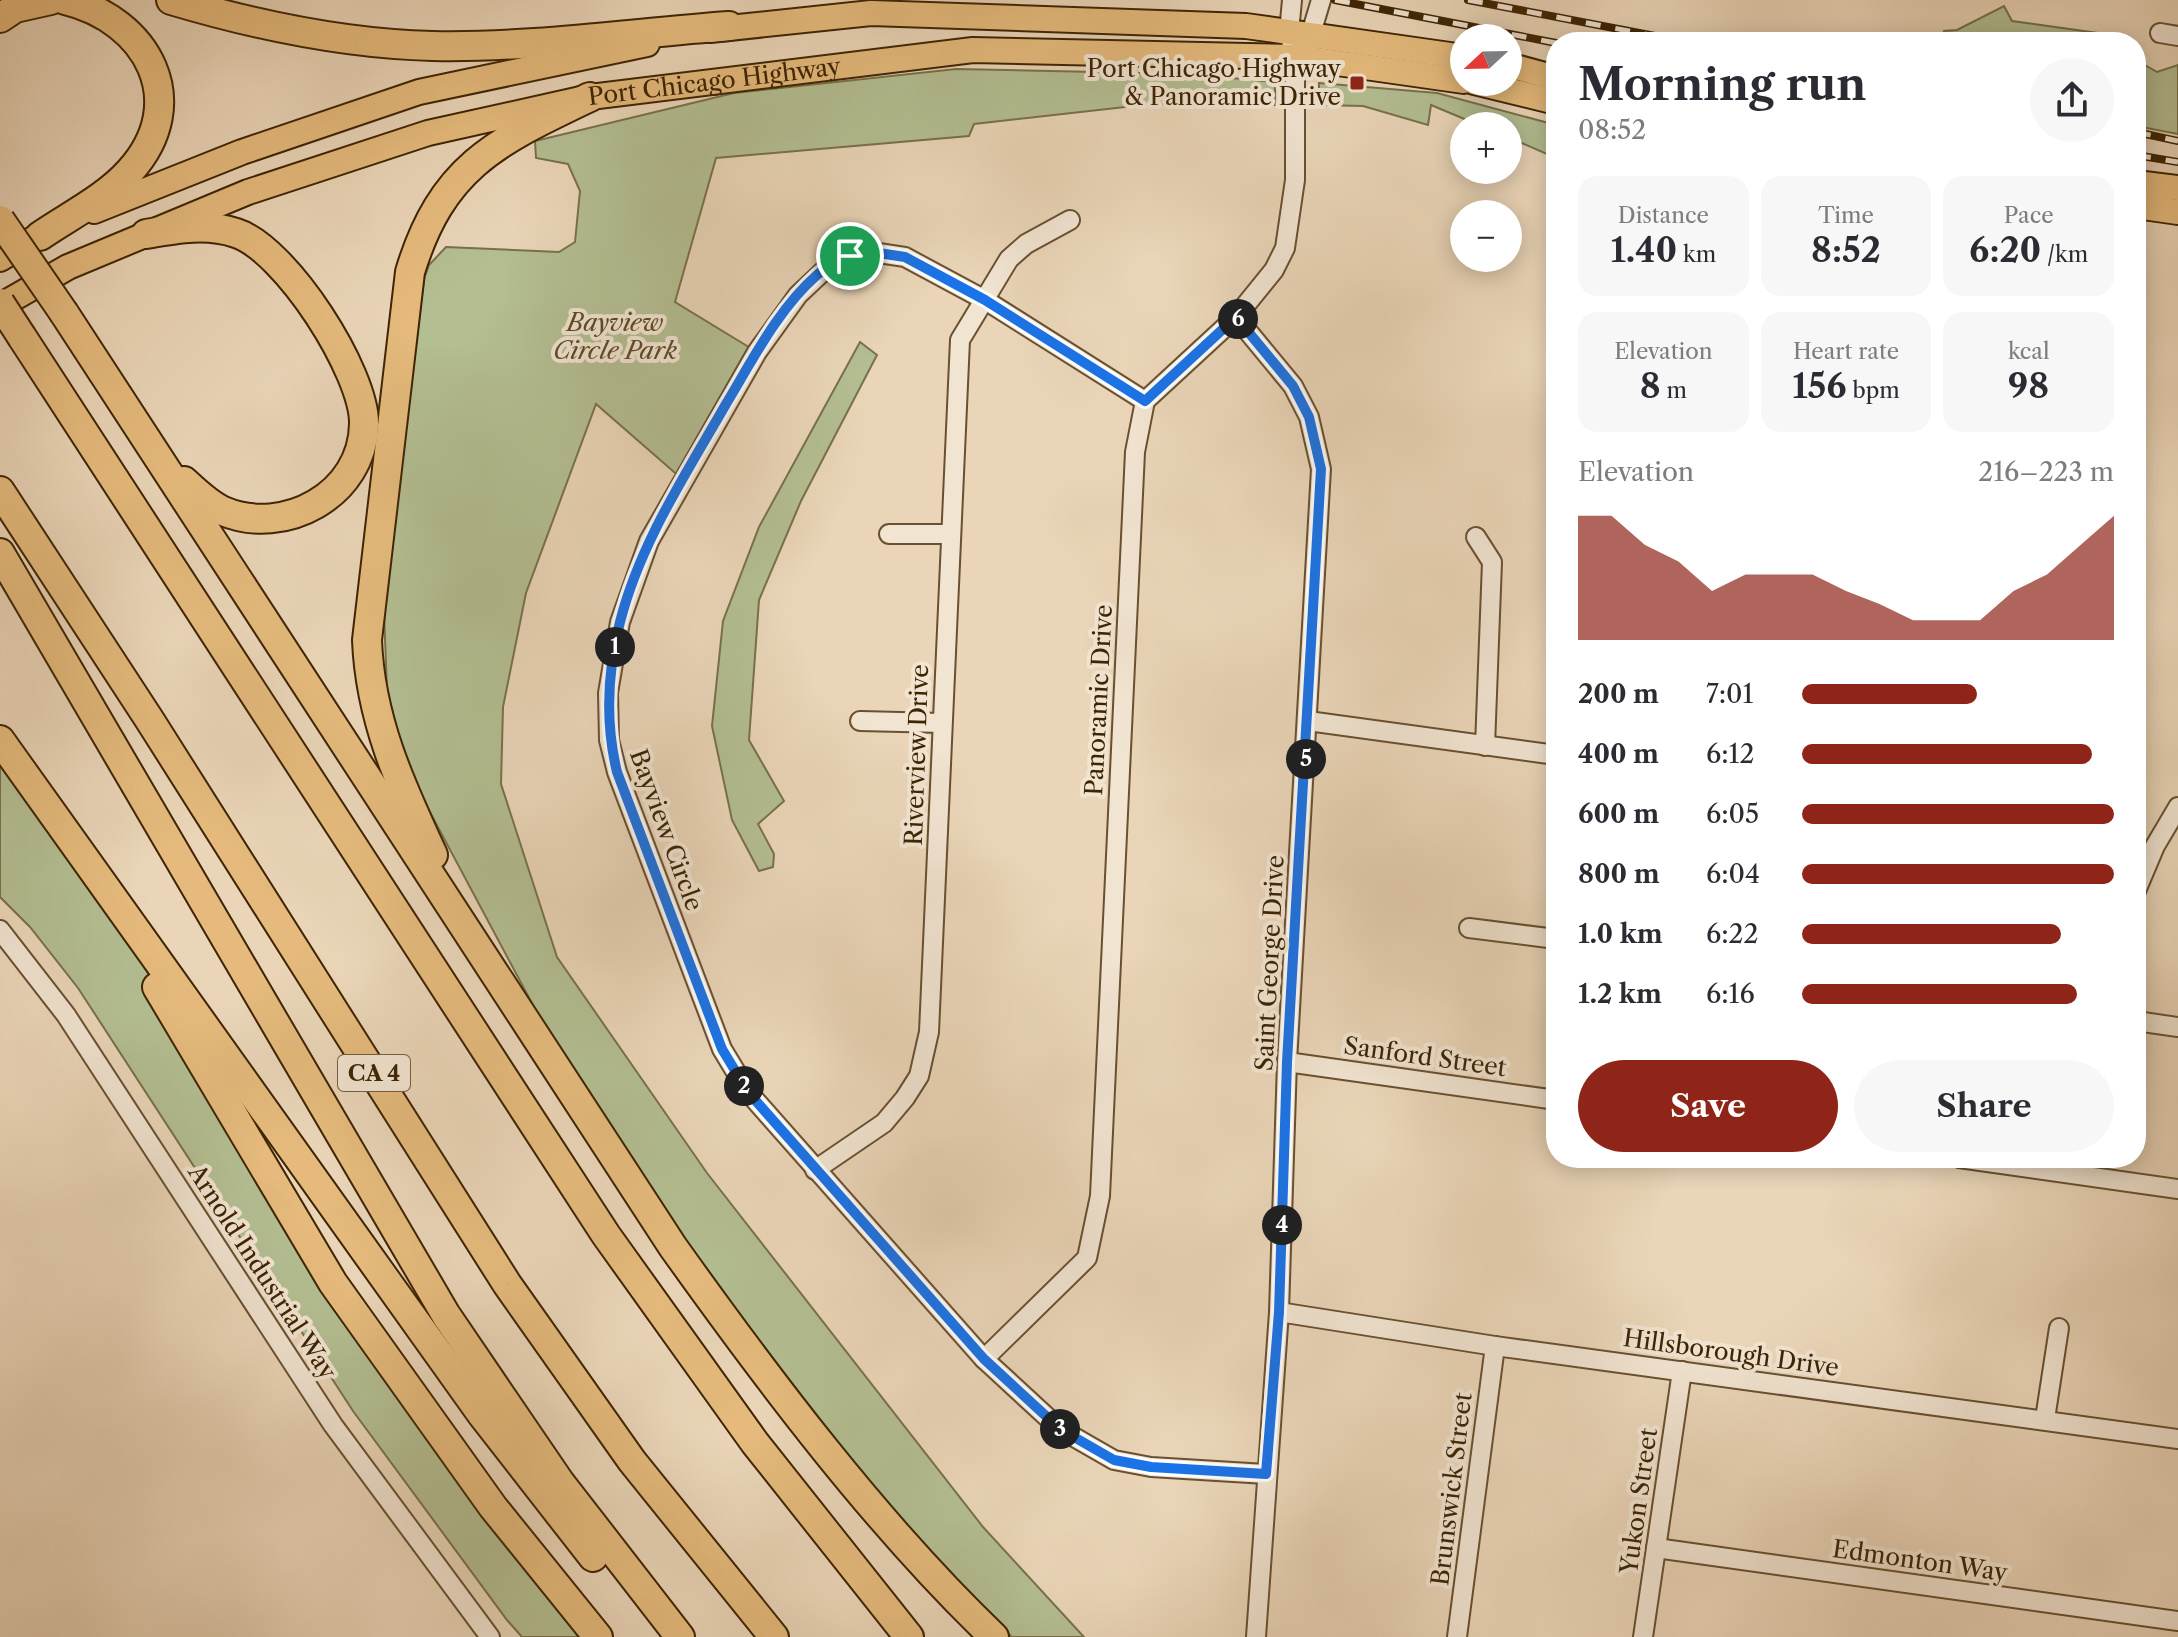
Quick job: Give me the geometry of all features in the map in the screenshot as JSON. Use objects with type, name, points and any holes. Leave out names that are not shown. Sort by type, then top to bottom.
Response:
[{"type":"highway","points":[[0,18],[15,8],[51,0]]},
{"type":"highway","points":[[21,248],[129,172],[153,132],[157,104],[155,77],[145,49],[128,29],[98,10],[65,0]]},
{"type":"highway","points":[[171,0],[260,23],[375,42],[434,46],[729,26]]},
{"type":"highway","points":[[548,1057],[451,891],[398,780],[375,708],[367,640],[403,312],[410,272],[429,217],[446,192],[485,153],[530,125],[590,97]]},
{"type":"highway","points":[[0,207],[21,248]]},
{"type":"highway","points":[[0,220],[64,313],[548,1057],[731,1327],[856,1485],[994,1637]]},
{"type":"highway","points":[[137,425],[200,496],[221,510],[244,518],[268,520],[292,517],[331,494],[347,476],[358,454],[364,426],[362,400],[353,374],[277,259],[237,233],[187,227],[146,234]]},
{"type":"highway","points":[[0,304],[606,1235],[755,1443],[909,1637]]},
{"type":"highway","name":"CA 4","points":[[0,491],[158,733],[516,1297],[632,1461],[774,1637]]},
{"type":"highway","points":[[0,553],[446,1315],[559,1481],[680,1637]]},
{"type":"highway","points":[[0,740],[483,1416],[548,1502],[660,1637]]},
{"type":"highway","points":[[35,789],[222,1091],[333,1283],[466,1470],[598,1637]]},
{"type":"main road","name":"Port Chicago Highway","points":[[21,248],[123,197],[419,92],[729,26],[871,13],[1246,26],[1450,55]]},
{"type":"main road","name":"Port Chicago Highway","points":[[0,304],[68,267],[248,192],[428,133],[590,97],[973,50],[1295,57],[1450,79]]},
{"type":"main road","points":[[1522,69],[1546,75]]},
{"type":"main road","points":[[1522,94],[1546,100]]},
{"type":"main road","points":[[2146,184],[2178,188]]},
{"type":"main road","points":[[2146,207],[2178,212]]},
{"type":"street","points":[[1292,0],[1300,34]]},
{"type":"street","points":[[1145,401],[1236,317],[1274,270],[1291,225],[1295,180],[1295,57],[1300,34],[1321,3]]},
{"type":"street","name":"Riverview Drive","points":[[815,1170],[884,1123],[919,1076],[929,1032],[960,340],[1009,259],[1026,244],[1070,220]]},
{"type":"street","name":"Bayview Circle","points":[[1145,401],[985,300],[905,257],[872,252],[850,256],[816,275],[757,352],[649,541],[620,622],[608,693],[609,740],[617,772],[722,1049],[748,1092],[984,1359],[1060,1429],[1114,1460],[1151,1467],[1266,1474]]},
{"type":"street","name":"Saint George Drive","points":[[1236,317],[1293,386],[1309,417],[1321,469],[1287,1062],[1279,1312],[1256,1637]]},
{"type":"street","name":"Panoramic Drive","points":[[984,1359],[1087,1258],[1098,1208],[1135,452],[1145,401]]},
{"type":"street","points":[[889,534],[950,534]]},
{"type":"street","points":[[1476,537],[1492,562],[1485,746]]},
{"type":"street","points":[[860,721],[942,723]]},
{"type":"street","points":[[1308,721],[1546,754]]},
{"type":"street","points":[[2146,867],[2178,807]]},
{"type":"street","points":[[2146,843],[2155,846]]},
{"type":"street","points":[[1469,928],[1546,938]]},
{"type":"street","name":"Arnold Industrial Way","points":[[0,930],[66,1015],[333,1425],[490,1637]]},
{"type":"street","points":[[2146,1022],[2178,1027]]},
{"type":"street","name":"Sanford Street","points":[[1287,1062],[1546,1099]]},
{"type":"street","points":[[2087,1168],[2178,1189]]},
{"type":"street","name":"Hillsborough Drive","points":[[1279,1312],[1495,1346],[2178,1439]]},
{"type":"street","points":[[2045,1419],[2059,1328]]},
{"type":"street","name":"Brunswick Street","points":[[1457,1637],[1495,1346]]},
{"type":"street","name":"Yukon Street","points":[[1643,1637],[1682,1371]]},
{"type":"street","name":"Edmonton Way","points":[[1656,1548],[2178,1621]]},
{"type":"green space","points":[[2004,6],[2012,21],[2090,32],[1944,32],[1957,30]]},
{"type":"green space","points":[[2178,65],[2178,134],[2146,128],[2146,66],[2157,72]]},
{"type":"green space","name":"Bayview Circle Park","points":[[956,69],[1188,74],[1275,82],[1275,105],[1152,104],[974,124],[969,136],[716,158],[675,302],[757,352],[682,479],[596,404],[526,593],[503,707],[501,784],[557,957],[707,1173],[983,1527],[1084,1637],[1012,1637],[1000,1626],[849,1462],[677,1230],[535,1009],[408,771],[387,690],[384,613],[424,279],[429,265],[446,247],[559,252],[575,242],[580,191],[568,164],[536,158],[535,141],[734,93]]},
{"type":"green space","points":[[1319,83],[1437,93],[1508,112],[1450,113],[1431,105],[1428,125],[1363,106],[1319,105]]},
{"type":"green space","points":[[1522,116],[1546,122],[1546,154],[1522,143]]},
{"type":"green space","points":[[860,342],[877,355],[801,501],[759,600],[749,740],[784,801],[758,824],[774,854],[773,867],[759,871],[732,820],[712,726],[723,621],[759,527]]},
{"type":"green space","points":[[14,759],[222,1091],[269,1177],[598,1637],[522,1637],[507,1620],[353,1411],[78,988],[30,927],[0,897],[0,767]]},
{"type":"railway","points":[[1335,0],[1546,41]]},
{"type":"railway","points":[[1468,0],[1634,32]]},
{"type":"railway","points":[[2146,134],[2178,141]]},
{"type":"railway","points":[[2146,157],[2178,162]]},
{"type":"place","name":"Port Chicago Highway & Panoramic Drive","points":[[1357,83]]},
{"type":"route","points":[[872,252],[905,257],[985,300],[1145,401],[1236,317],[1293,386],[1309,417],[1321,469],[1287,1062],[1279,1312],[1266,1474],[1151,1467],[1114,1460],[1084,1446],[1060,1429],[984,1359],[748,1092],[722,1049],[617,772],[609,740],[608,693],[620,622],[649,541],[757,352],[816,275],[832,263],[850,256],[872,252]]}]
